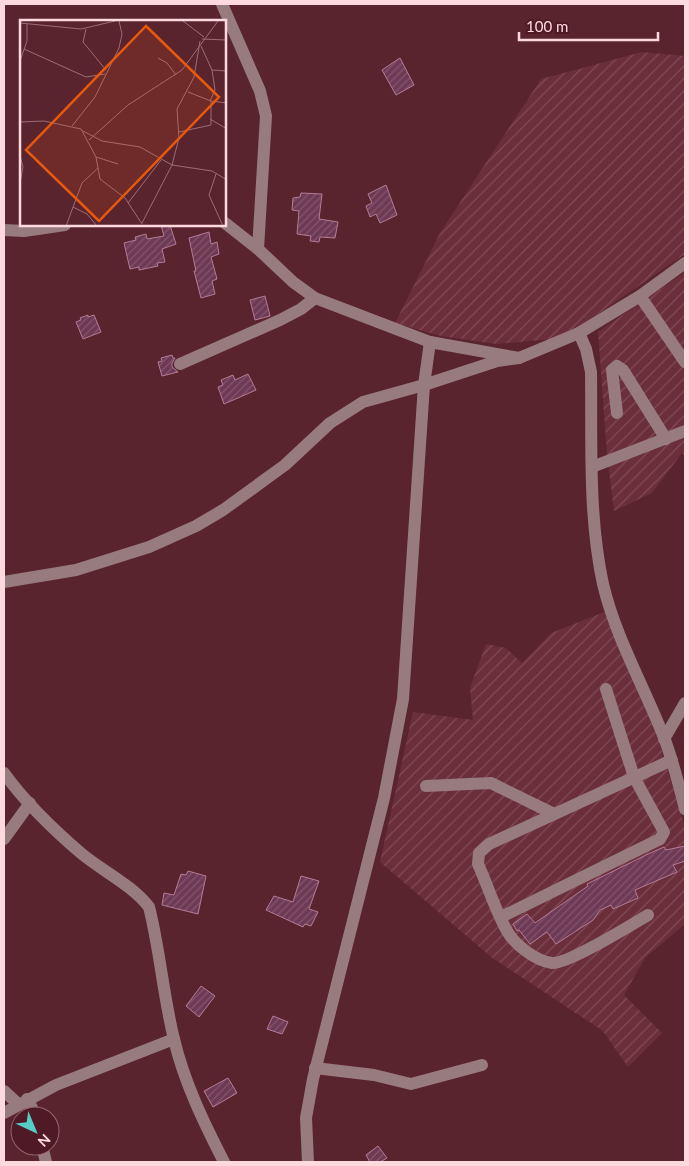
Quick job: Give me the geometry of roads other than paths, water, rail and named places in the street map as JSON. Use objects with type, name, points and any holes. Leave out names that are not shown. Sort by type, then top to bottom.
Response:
[{"type":"street","points":[[222,4],[260,91],[266,116],[258,249]]},
{"type":"street","points":[[226,224],[258,249],[293,282],[315,298],[430,342],[519,358]]},
{"type":"street","points":[[4,230],[24,231],[58,226]]},
{"type":"street","points":[[4,582],[76,570],[149,547],[196,526],[264,482],[330,423],[363,402],[424,385],[497,361],[519,358],[579,333],[640,296],[685,263]]},
{"type":"street","points":[[640,296],[685,362]]},
{"type":"street","points":[[180,364],[280,320],[301,309],[315,298]]},
{"type":"street","points":[[579,333],[586,349],[591,372],[592,468],[598,549],[603,584],[615,624],[634,672],[677,766],[685,809]]},
{"type":"street","points":[[308,1162],[306,1118],[315,1068],[384,798],[403,699],[424,385],[430,342]]},
{"type":"street","points":[[617,413],[612,370],[617,366],[623,370],[666,439]]},
{"type":"street","points":[[592,468],[685,432]]},
{"type":"street","points":[[501,916],[660,839],[664,832],[634,777],[606,689]]},
{"type":"street","points":[[664,739],[685,703]]},
{"type":"street","points":[[648,915],[575,956],[554,963],[539,959],[518,945],[507,931],[478,864],[479,853],[489,844],[634,777],[677,766]]},
{"type":"street","points":[[4,773],[30,803],[82,854],[142,898],[149,907],[174,1039],[186,1079],[213,1142],[224,1162]]},
{"type":"street","points":[[426,786],[491,783],[554,814]]},
{"type":"street","points":[[4,839],[30,803]]},
{"type":"street","points":[[4,1113],[56,1085],[174,1039]]},
{"type":"street","points":[[315,1068],[374,1075],[411,1084],[482,1065]]},
{"type":"street","points":[[4,1091],[29,1106]]}]
